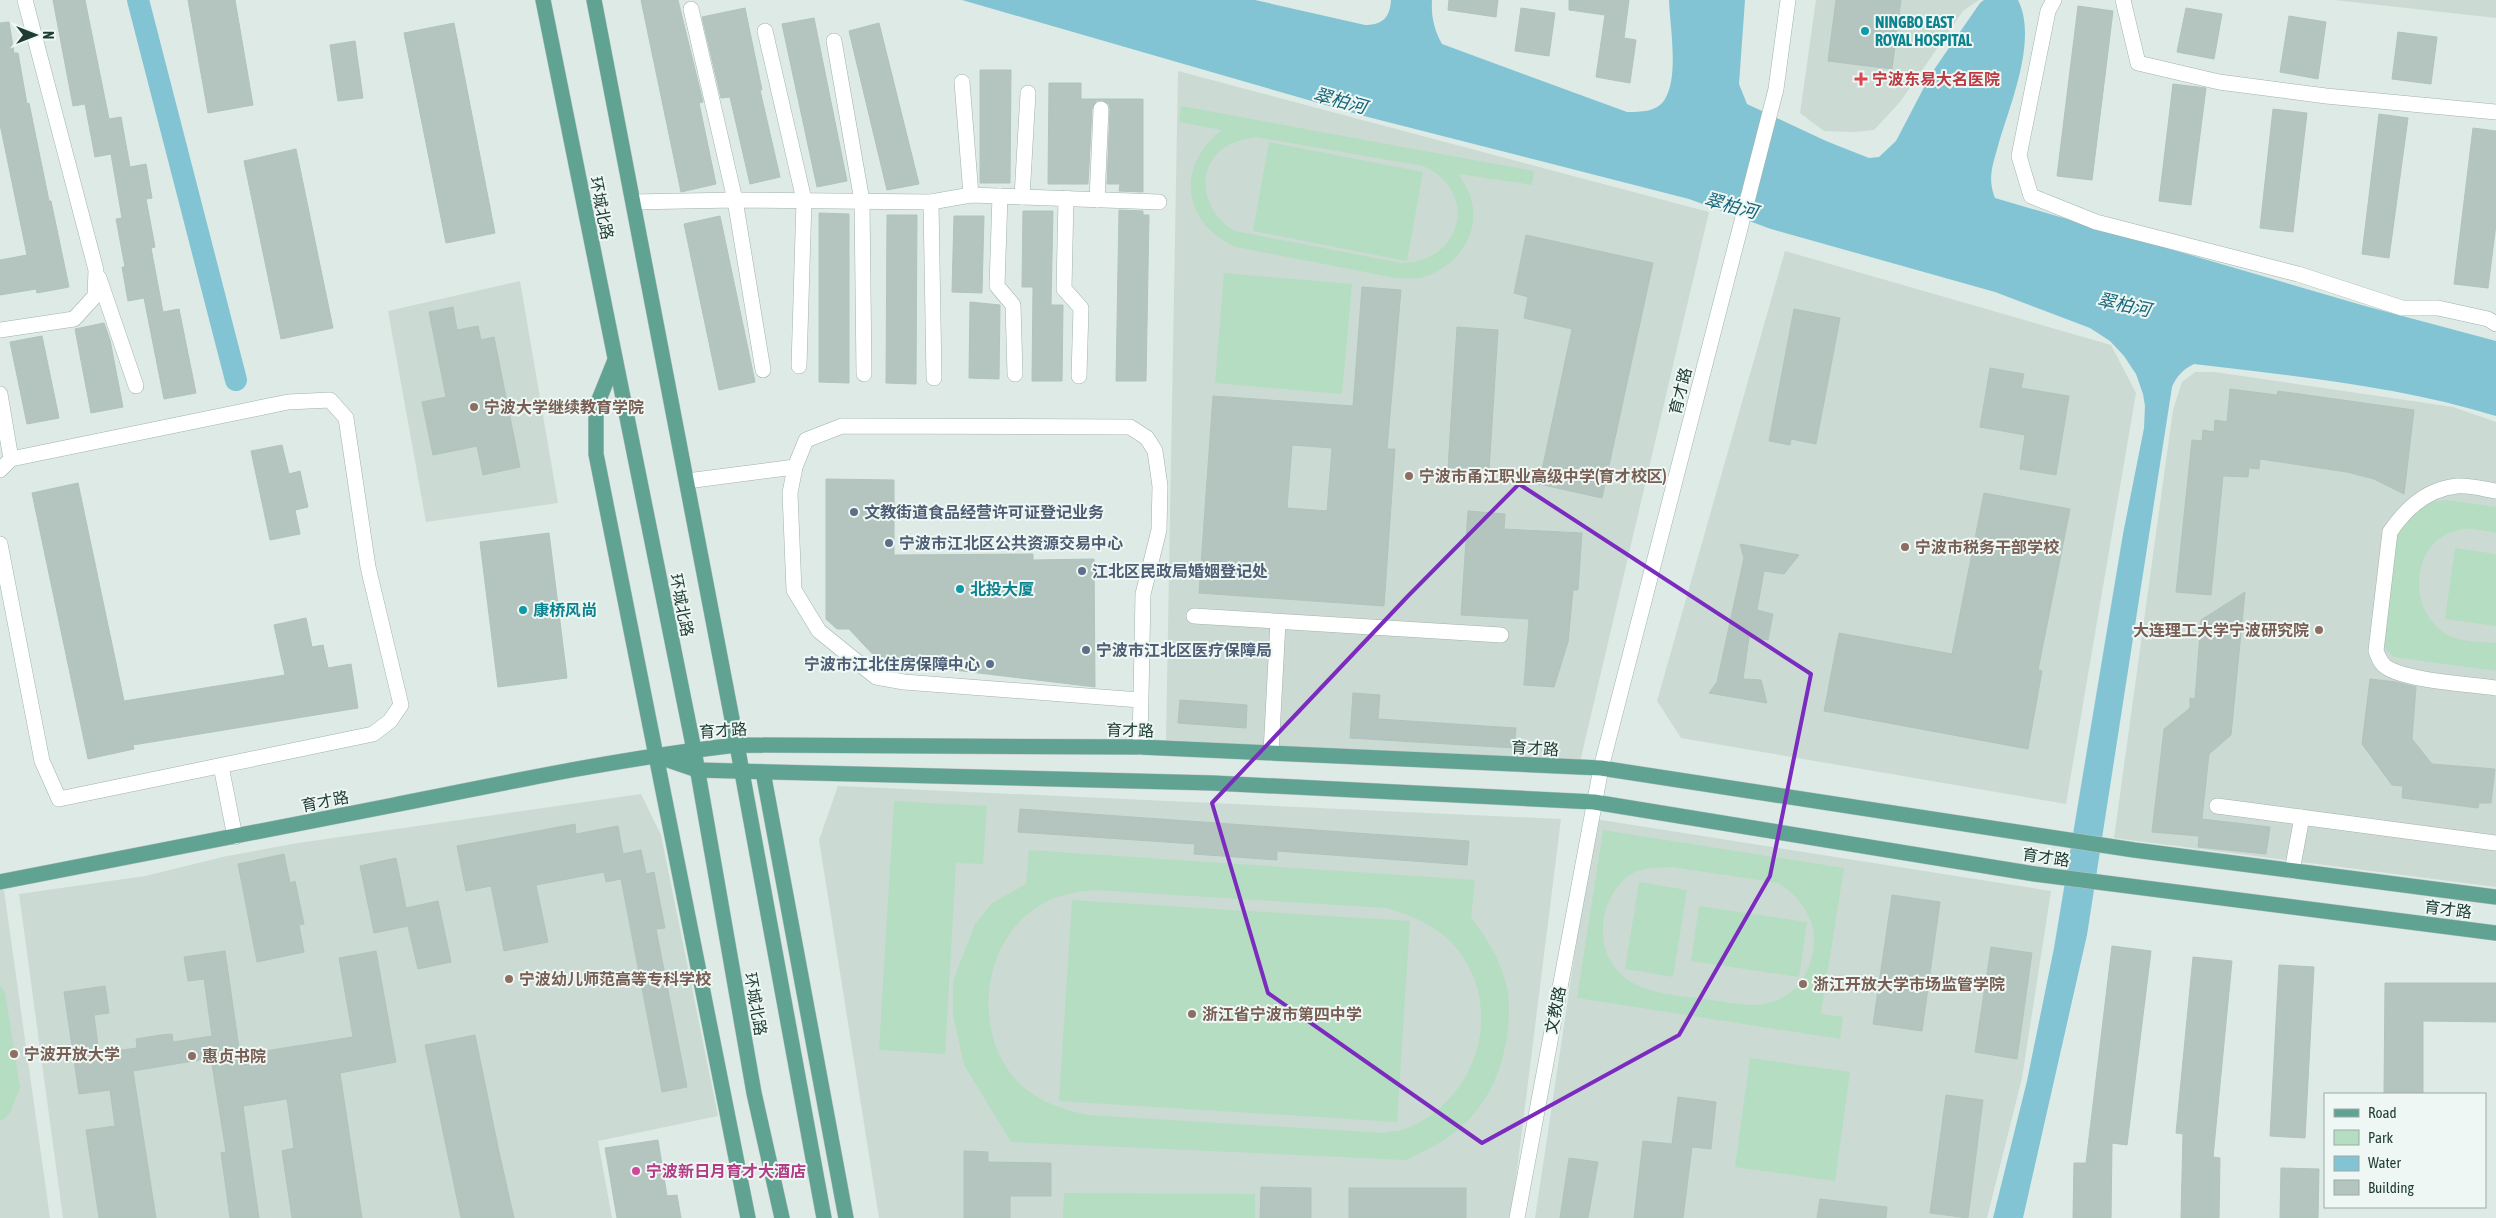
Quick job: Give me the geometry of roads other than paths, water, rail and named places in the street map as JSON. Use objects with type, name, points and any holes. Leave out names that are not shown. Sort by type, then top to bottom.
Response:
[{"type":"main road","name":"环城北路","points":[[543,0],[694,750],[754,1094],[782,1218]]},
{"type":"main road","name":"环城北路","points":[[594,0],[742,771],[824,1218]]},
{"type":"main road","points":[[615,360],[596,407],[596,454],[658,756],[736,1167],[748,1218]]},
{"type":"main road","name":"育才路","points":[[0,882],[499,784],[694,750],[737,745],[1140,747],[1601,768],[2134,850],[2496,897]]},
{"type":"main road","name":"育才路","points":[[658,756],[697,770],[1213,783],[1594,802],[2035,874],[2496,933]]},
{"type":"main road","points":[[762,772],[846,1218]]},
{"type":"street","points":[[25,0],[96,270],[136,386]]},
{"type":"street","name":"育才路","points":[[1594,802],[1601,768],[1776,89],[1788,0]]},
{"type":"street","points":[[2054,0],[2048,11],[2019,156],[2031,196],[2096,222],[2298,274],[2402,308],[2438,308],[2488,319],[2496,324]]},
{"type":"street","points":[[2123,0],[2138,63],[2218,82],[2326,96],[2496,112]]},
{"type":"street","points":[[691,10],[735,200],[763,370]]},
{"type":"street","points":[[765,31],[804,200],[799,366]]},
{"type":"street","points":[[834,41],[862,201],[864,374]]},
{"type":"street","points":[[962,82],[971,195]]},
{"type":"street","points":[[1022,197],[1028,93]]},
{"type":"street","points":[[1097,200],[1101,109]]},
{"type":"street","points":[[633,202],[735,200],[931,202],[971,195],[1158,202]]},
{"type":"street","points":[[1000,196],[997,286],[1012,305],[1015,374]]},
{"type":"street","points":[[1066,198],[1064,289],[1081,308],[1080,376]]},
{"type":"street","points":[[931,202],[934,378]]},
{"type":"street","points":[[0,330],[74,318],[95,296],[96,270]]},
{"type":"street","points":[[0,394],[11,459]]},
{"type":"street","points":[[0,470],[11,459],[288,402],[330,400],[346,418],[368,567],[400,705],[390,721],[373,734],[59,799],[42,761],[0,544]]},
{"type":"street","points":[[1140,700],[904,682],[876,677],[819,631],[794,590],[790,493],[795,467],[806,440],[842,426],[1130,427],[1147,438],[1155,451],[1159,477],[1159,521],[1143,594],[1140,747]]},
{"type":"street","points":[[687,481],[795,467]]},
{"type":"street","points":[[2496,491],[2458,486],[2434,492],[2416,502],[2401,516],[2390,532],[2376,652],[2380,662],[2387,668],[2411,676],[2496,688]]},
{"type":"street","points":[[1194,616],[1501,635]]},
{"type":"street","points":[[1271,753],[1278,622]]},
{"type":"street","points":[[221,766],[235,837]]},
{"type":"street","name":"文教路","points":[[1517,1218],[1594,802]]},
{"type":"street","points":[[2218,806],[2496,843]]},
{"type":"street","points":[[2292,871],[2302,817]]},
{"type":"water","name":"翠柏河","points":[[962,0],[1255,0],[1371,25],[1384,19],[1389,11],[1391,0],[1432,0],[1434,23],[1442,44],[1627,112],[1637,112],[1658,107],[1665,99],[1669,89],[1673,65],[1669,0],[1745,0],[1739,84],[1747,104],[1826,141],[1869,158],[1879,157],[1896,141],[1931,74],[1980,3],[1984,0],[2018,0],[2023,16],[2025,34],[2024,53],[2015,92],[1993,165],[1991,184],[1995,198],[2365,306],[2496,341],[2496,416],[2422,397],[2347,383],[2194,364],[2183,371],[2174,383],[2087,935],[2023,1218],[1993,1218],[2027,1081],[2054,948],[2123,534],[2144,428],[2145,406],[2143,394],[2136,374],[2124,356],[2110,341],[2090,328],[1995,292],[1771,229],[1689,199],[1364,116]]},
{"type":"waterway","points":[[138,0],[236,380]]},
{"type":"place","name":"NINGBO EAST ROYAL HOSPITAL","points":[[1865,31]]},
{"type":"place","name":"宁波东易大名医院","points":[[1861,79]]},
{"type":"place","name":"宁波大学继续教育学院","points":[[474,407]]},
{"type":"place","name":"宁波市甬江职业高级中学(育才校区)","points":[[1409,476]]},
{"type":"place","name":"文教街道食品经营许可证登记业务","points":[[854,512]]},
{"type":"place","name":"宁波市江北区公共资源交易中心","points":[[889,543]]},
{"type":"place","name":"宁波市税务干部学校","points":[[1905,547]]},
{"type":"place","name":"江北区民政局婚姻登记处","points":[[1082,571]]},
{"type":"place","name":"北投大厦","points":[[960,589]]},
{"type":"place","name":"康桥风尚","points":[[523,610]]},
{"type":"place","name":"大连理工大学宁波研究院","points":[[2319,630]]},
{"type":"place","name":"宁波市江北区医疗保障局","points":[[1086,650]]},
{"type":"place","name":"宁波市江北住房保障中心","points":[[990,664]]},
{"type":"place","name":"宁波幼儿师范高等专科学校","points":[[509,979]]},
{"type":"place","name":"浙江开放大学市场监管学院","points":[[1803,984]]},
{"type":"place","name":"浙江省宁波市第四中学","points":[[1192,1014]]},
{"type":"place","name":"宁波开放大学","points":[[14,1054]]},
{"type":"place","name":"惠贞书院","points":[[192,1056]]},
{"type":"place","name":"宁波新日月育才大酒店","points":[[636,1171]]}]
